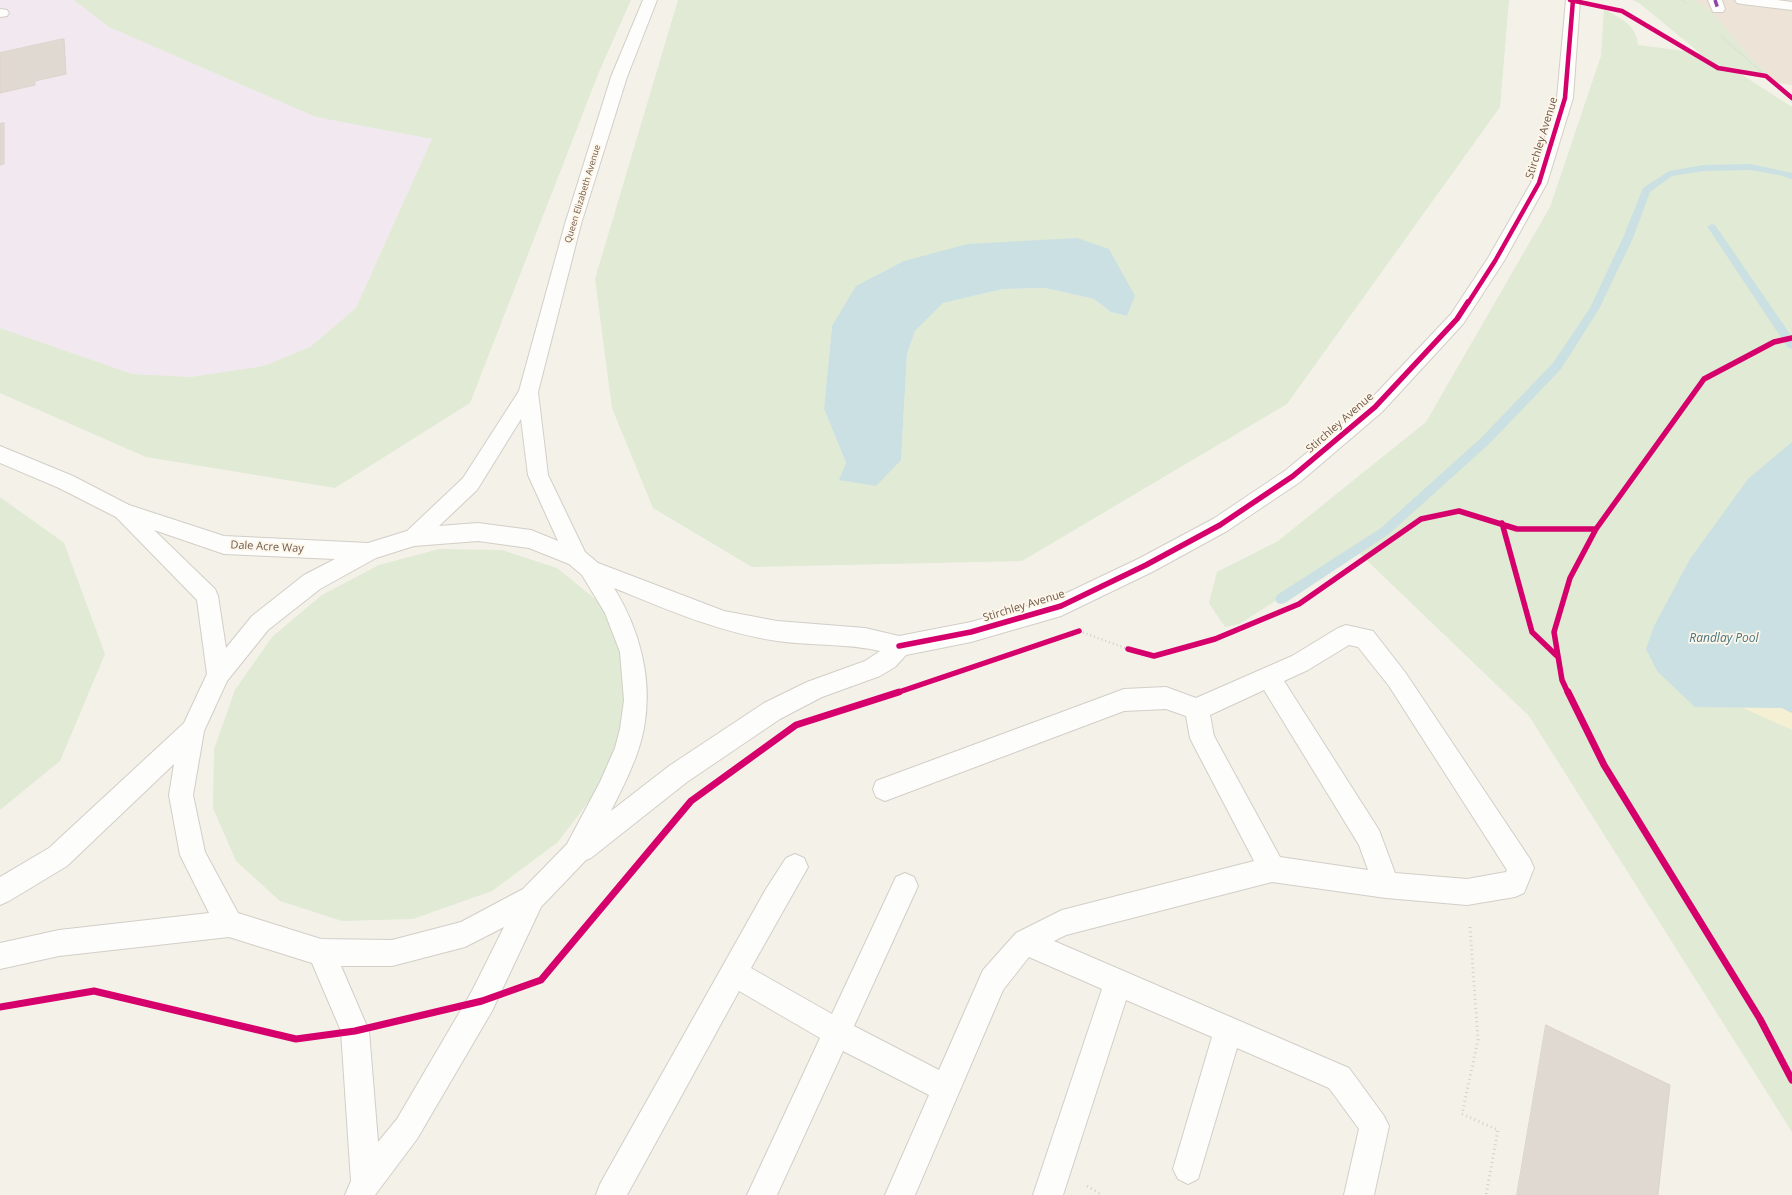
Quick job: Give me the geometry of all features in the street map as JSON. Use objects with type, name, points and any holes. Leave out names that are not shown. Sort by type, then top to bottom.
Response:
[{"type":"street","name":"Queen Elizabeth Avenue","points":[[414,537],[470,484],[528,392],[573,224],[616,85],[650,0]]},
{"type":"street","name":"Stirchley Avenue","points":[[899,646],[971,632],[1061,606],[1146,565],[1220,525],[1293,476],[1375,407],[1457,319],[1495,261],[1539,183],[1565,98],[1574,0]]},
{"type":"street","points":[[1742,0],[1792,6]]},
{"type":"street","name":"Queen Elizabeth Avenue","points":[[528,392],[538,475],[583,564],[615,609],[631,652],[634,670],[636,700],[628,748],[609,790],[576,853]]},
{"type":"street","name":"Dale Acre Way","points":[[0,454],[66,482],[122,511],[224,545],[369,552]]},
{"type":"street","name":"Dale Acre Way","points":[[122,511],[208,596],[219,674]]},
{"type":"street","points":[[0,956],[59,943],[229,924],[321,952],[392,953],[465,934],[532,898],[576,853],[678,774],[772,711],[815,689],[872,669],[887,660],[899,646],[865,638],[777,631],[724,621],[692,610],[583,564],[531,539],[478,532],[414,537],[369,552],[312,582],[260,623],[219,674],[192,731],[181,795],[182,802],[193,855],[229,924]]},
{"type":"street","points":[[884,789],[1124,700],[1166,698],[1198,709],[1300,663],[1346,635],[1366,638],[1397,679],[1521,868],[1515,884],[1467,892],[1386,885],[1272,869],[1062,922],[1025,942],[993,980],[900,1195]]},
{"type":"street","points":[[1269,677],[1370,839],[1386,885]]},
{"type":"street","points":[[1198,709],[1202,738],[1272,869]]},
{"type":"street","points":[[0,892],[58,857],[192,731]]},
{"type":"street","points":[[611,1195],[775,898],[795,867]]},
{"type":"street","points":[[762,1195],[905,886]]},
{"type":"street","points":[[363,1188],[411,1123],[482,1001],[532,898]]},
{"type":"street","points":[[1025,942],[1339,1078],[1374,1126],[1359,1195]]},
{"type":"street","points":[[321,952],[355,1031],[363,1188]]},
{"type":"street","points":[[734,974],[838,1033],[946,1089]]},
{"type":"street","points":[[1048,1195],[1118,982]]},
{"type":"street","points":[[1188,1169],[1228,1030]]},
{"type":"path","points":[[1682,0],[1690,7]]},
{"type":"path","points":[[1719,33],[1768,78]]},
{"type":"path","points":[[1752,74],[1768,78]]},
{"type":"path","points":[[1072,633],[1079,631],[1131,650]]},
{"type":"path","points":[[1467,892],[1478,1040],[1462,1114],[1498,1130],[1486,1195]]},
{"type":"shaded area","points":[[0,0],[74,0],[109,27],[316,117],[432,139],[356,308],[310,347],[264,366],[191,377],[132,374],[0,328]]},
{"type":"shaded area","points":[[1695,0],[1792,0],[1792,85],[1777,83],[1749,56],[1711,11]]},
{"type":"green space","points":[[74,0],[631,0],[599,72],[470,403],[335,488],[146,457],[0,393],[0,328],[132,374],[191,377],[264,366],[310,347],[356,308],[432,139],[316,117],[109,27]]},
{"type":"green space","points":[[678,0],[1509,0],[1500,107],[1287,404],[1022,561],[752,567],[653,508],[612,408],[595,279]],"holes":[[[1109,249],[1128,310],[1127,316],[1111,312],[1094,299],[1045,288],[1003,289],[943,303],[915,331],[907,354],[901,460],[840,480],[846,463],[824,409],[832,326]]]},
{"type":"green space","points":[[1632,0],[1695,0],[1711,11],[1749,56],[1767,73],[1763,74],[1730,67],[1792,107],[1792,1132],[1529,716],[1356,550],[1239,624],[1225,627],[1209,603],[1217,572],[1278,541],[1426,422],[1550,207],[1601,56],[1604,9],[1622,19],[1631,27],[1637,38],[1638,45],[1700,53],[1639,3]]},
{"type":"green space","points":[[0,497],[64,543],[105,654],[60,761],[0,810]]},
{"type":"green space","points":[[439,549],[502,550],[557,568],[600,603],[624,654],[627,714],[605,780],[558,842],[492,891],[413,919],[342,921],[280,901],[236,861],[213,808],[214,749],[235,690],[272,637],[322,595],[379,565]]},
{"type":"sand","points":[[1741,707],[1782,708],[1792,713],[1792,730]]},
{"type":"water","points":[[1077,238],[1109,249],[1135,296],[1127,316],[1111,312],[1094,299],[1045,288],[1003,289],[943,303],[915,331],[907,354],[901,460],[876,486],[839,480],[846,463],[824,409],[832,326],[856,286],[904,261],[968,244]]},
{"type":"water","name":"Randlay Pool","points":[[1792,442],[1792,713],[1782,708],[1695,707],[1657,671],[1646,649],[1654,626],[1690,559],[1748,479]]},
{"type":"building","points":[[64,39],[66,74],[35,81],[35,85],[0,93],[0,53]]},
{"type":"building","points":[[4,123],[4,164],[0,165],[0,124]]},
{"type":"building","points":[[1546,1025],[1670,1085],[1658,1195],[1517,1195]]},
{"type":"waterway","points":[[1281,599],[1385,531],[1485,441],[1557,366],[1594,309],[1628,238],[1646,190],[1669,174],[1704,168],[1750,167],[1780,172],[1792,176]]},
{"type":"waterway","points":[[1712,227],[1792,345]]},
{"type":"marked path","points":[[1715,0],[1718,9]]},
{"type":"cycle path","points":[[1570,0],[1622,11],[1718,68],[1766,76],[1792,98]]},
{"type":"cycle path","points":[[899,646],[971,632],[1061,606],[1146,565],[1220,525],[1293,476],[1375,407],[1457,319],[1495,261],[1539,183],[1565,98],[1573,0]]},
{"type":"cycle path","points":[[1792,338],[1774,342],[1704,379],[1596,529],[1570,578],[1554,632],[1562,680],[1604,765],[1760,1019],[1792,1080]]},
{"type":"cycle path","points":[[1128,649],[1154,656],[1215,639],[1299,604],[1421,519],[1459,511],[1517,529],[1596,529]]},
{"type":"cycle path","points":[[1502,523],[1532,632],[1558,657]]},
{"type":"cycle path","points":[[0,1007],[94,991],[296,1039],[355,1031],[482,1001],[541,980],[691,801],[796,725],[1079,631]]}]
